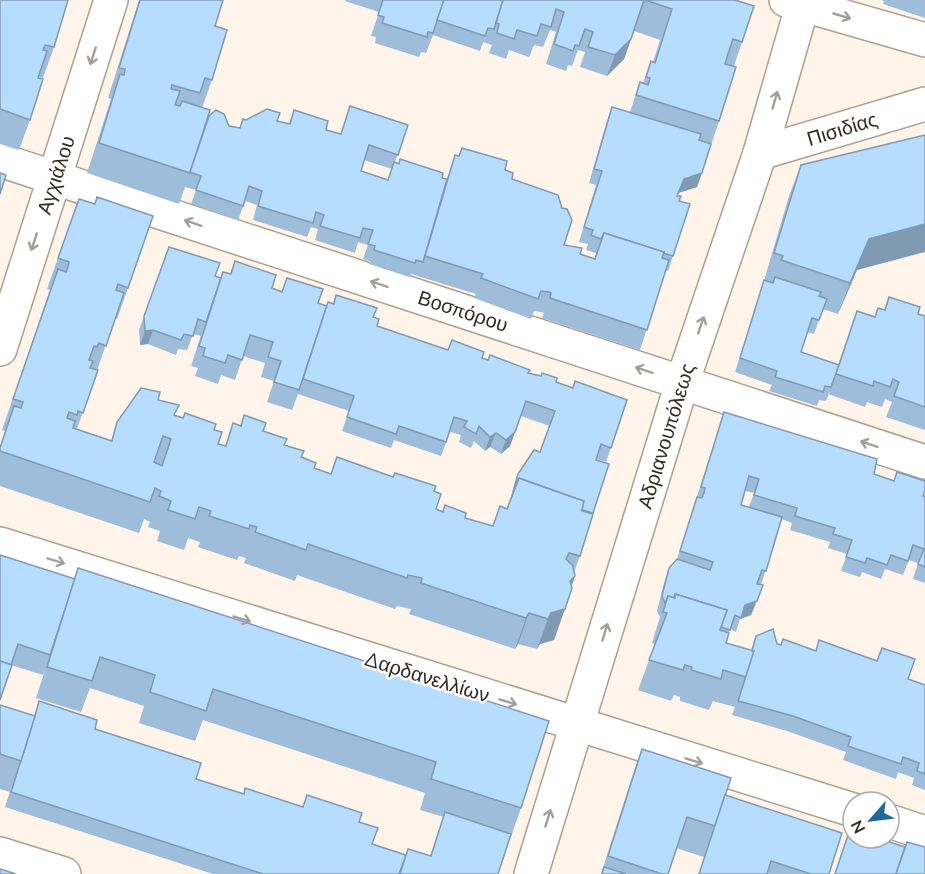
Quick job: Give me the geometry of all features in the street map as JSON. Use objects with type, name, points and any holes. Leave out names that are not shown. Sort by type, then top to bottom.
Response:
[{"type":"street","name":"Αγχιάλου","points":[[0,349],[111,0]]},
{"type":"street","points":[[798,2],[925,40]]},
{"type":"street","name":"Αδριανουπόλεως","points":[[531,874],[682,383],[760,153],[798,2]]},
{"type":"street","name":"Πισιδίας","points":[[760,153],[925,104]]},
{"type":"street","name":"Βοσπόρου","points":[[0,160],[925,462]]},
{"type":"street","name":"Δαρδανελλίων","points":[[0,544],[841,806]]},
{"type":"street","points":[[901,825],[925,833]]},
{"type":"street","points":[[0,854],[64,874]]},
{"type":"building","points":[[0,0],[68,0],[54,47],[45,45],[43,50],[47,51],[38,78],[43,79],[30,120],[0,109]]},
{"type":"building","points":[[140,0],[223,0],[215,26],[227,30],[212,80],[205,78],[200,93],[172,85],[171,89],[180,91],[175,105],[180,106],[182,101],[210,110],[190,173],[99,143],[120,74],[124,75],[125,69],[119,68]]},
{"type":"building","points":[[383,0],[444,0],[433,33],[428,32],[427,37],[382,23],[384,17],[378,15]]},
{"type":"building","points":[[444,0],[503,0],[494,29],[488,28],[485,36],[437,20]]},
{"type":"building","points":[[503,0],[644,0],[631,39],[615,55],[588,47],[593,32],[585,29],[579,46],[575,45],[573,51],[554,44],[564,12],[556,9],[551,27],[541,24],[537,36],[517,30],[514,39],[497,33],[499,24],[496,23]]},
{"type":"building","points":[[645,0],[735,0],[754,6],[742,42],[733,39],[727,57],[725,64],[736,67],[719,121],[636,95],[640,82],[648,85],[650,78],[646,77],[651,61],[655,63],[672,9]]},
{"type":"building","points":[[350,106],[408,125],[398,155],[369,145],[361,171],[388,180],[394,162],[399,164],[400,159],[443,173],[442,178],[447,179],[423,262],[416,260],[415,263],[374,250],[375,246],[368,244],[373,230],[363,228],[360,238],[320,226],[324,215],[316,212],[313,223],[258,206],[262,191],[249,186],[243,206],[196,190],[201,176],[190,172],[209,116],[216,110],[224,114],[229,126],[240,128],[243,119],[246,120],[267,109],[280,113],[277,121],[290,124],[294,110],[328,121],[326,130],[341,134]]},
{"type":"building","points":[[612,107],[701,134],[699,140],[711,144],[702,173],[684,179],[677,196],[681,196],[679,201],[690,204],[673,256],[604,233],[601,239],[591,235],[593,230],[584,227],[602,171],[594,169]]},
{"type":"building","points":[[925,135],[925,224],[869,239],[850,283],[781,260],[783,256],[774,253],[801,165]]},
{"type":"building","points":[[462,148],[507,161],[505,170],[513,173],[512,179],[558,195],[562,208],[567,209],[572,220],[564,245],[582,248],[580,254],[595,259],[604,233],[664,252],[662,258],[669,260],[647,330],[550,298],[551,293],[549,292],[541,291],[538,299],[481,278],[483,274],[425,256],[455,155],[459,156]]},
{"type":"building","points":[[0,173],[6,175],[0,194]]},
{"type":"building","points":[[97,197],[153,216],[128,288],[118,284],[116,290],[124,293],[106,346],[99,343],[97,347],[94,346],[89,360],[93,361],[90,368],[98,370],[83,413],[78,411],[77,415],[69,412],[67,418],[75,421],[73,428],[112,441],[117,422],[141,388],[160,392],[158,400],[179,405],[174,415],[183,418],[185,413],[216,424],[214,430],[222,432],[218,444],[226,446],[233,423],[241,426],[244,415],[266,423],[263,431],[287,439],[284,445],[304,451],[301,457],[316,463],[314,468],[331,474],[337,457],[393,477],[395,473],[436,486],[434,491],[441,494],[436,509],[443,512],[445,505],[466,513],[465,518],[493,526],[500,506],[507,509],[519,478],[584,501],[582,511],[593,514],[580,556],[569,553],[566,559],[573,566],[575,576],[570,581],[572,588],[565,609],[551,613],[548,619],[529,613],[526,618],[421,583],[422,578],[408,575],[407,578],[308,544],[306,550],[255,532],[257,527],[250,525],[249,529],[209,516],[211,511],[199,507],[195,519],[168,510],[171,501],[159,496],[161,491],[155,488],[150,502],[0,451],[14,406],[21,408],[23,402],[13,399],[58,269],[66,272],[68,267],[69,262],[58,258],[79,199],[95,204]],"holes":[[[163,436],[171,439],[162,466],[154,462]]]},
{"type":"building","points":[[169,247],[220,263],[215,276],[221,278],[206,322],[198,319],[193,336],[184,334],[181,340],[153,330],[145,331],[144,316]]},
{"type":"building","points":[[235,261],[276,275],[272,288],[282,292],[287,278],[323,289],[318,303],[327,306],[299,390],[274,382],[281,361],[268,357],[273,342],[250,335],[242,360],[228,355],[225,363],[203,356],[205,348],[199,346],[223,272],[231,274]]},
{"type":"building","points":[[775,277],[821,292],[819,296],[827,299],[819,320],[812,318],[801,352],[839,365],[831,387],[825,386],[823,392],[775,377],[777,371],[740,358],[764,280],[773,283]]},
{"type":"building","points":[[336,295],[377,308],[373,317],[379,319],[377,326],[448,350],[452,340],[484,352],[482,358],[488,360],[490,355],[530,370],[528,373],[541,376],[542,373],[557,378],[556,382],[573,388],[575,381],[627,400],[611,448],[601,444],[596,460],[609,464],[593,513],[582,510],[584,501],[519,478],[513,492],[518,474],[534,450],[540,452],[555,411],[526,401],[515,432],[506,440],[496,433],[490,437],[479,426],[476,434],[464,427],[467,421],[454,417],[446,442],[399,426],[396,434],[347,417],[354,396],[303,379],[328,302],[334,304]]},
{"type":"building","points":[[889,297],[920,307],[918,314],[925,316],[925,407],[894,396],[899,382],[893,379],[890,387],[874,381],[873,386],[836,374],[857,311],[875,317],[878,308],[885,310]]},
{"type":"building","points":[[724,412],[877,459],[874,474],[894,481],[897,472],[925,481],[923,496],[925,496],[925,567],[918,564],[924,549],[913,545],[908,561],[891,555],[887,565],[867,558],[865,563],[846,557],[852,540],[833,534],[835,528],[795,516],[797,508],[754,495],[759,479],[749,476],[741,505],[782,517],[766,571],[762,570],[757,584],[763,585],[757,601],[745,605],[741,618],[735,615],[730,630],[721,627],[727,610],[675,594],[674,598],[668,596],[665,603],[662,596],[669,568],[677,559],[710,570],[713,562],[680,551],[697,497],[702,498],[704,493],[705,488],[701,487]]},
{"type":"building","points":[[0,555],[75,579],[50,655],[18,644],[11,665],[0,661]]},
{"type":"building","points":[[78,568],[549,721],[521,808],[431,779],[436,762],[213,689],[206,711],[150,692],[155,675],[100,657],[92,681],[47,667]]},
{"type":"building","points":[[675,594],[727,610],[720,630],[729,633],[726,643],[754,651],[746,677],[723,670],[721,679],[691,670],[692,667],[685,665],[683,670],[649,660],[667,613],[663,612],[668,596],[675,598]]},
{"type":"building","points":[[773,629],[777,644],[781,645],[783,639],[816,651],[819,640],[877,661],[882,648],[915,659],[908,679],[925,685],[925,774],[917,771],[919,763],[903,757],[901,764],[848,746],[851,737],[793,716],[738,701],[754,651],[752,651],[756,636]]},
{"type":"building","points":[[0,661],[12,665],[0,700]]},
{"type":"building","points":[[39,701],[97,720],[95,729],[201,763],[196,779],[244,794],[245,788],[303,807],[307,795],[362,813],[359,822],[378,828],[372,844],[406,855],[399,874],[263,874],[11,792]]},
{"type":"building","points":[[0,705],[35,716],[21,761],[0,754]]},
{"type":"building","points":[[642,749],[731,778],[715,826],[687,817],[668,874],[608,856]]},
{"type":"building","points":[[725,795],[841,833],[829,874],[811,874],[771,861],[767,874],[699,874]]},
{"type":"building","points":[[445,812],[511,834],[498,874],[400,874],[408,849],[431,856]]},
{"type":"building","points":[[907,842],[925,847],[925,874],[896,874]]},
{"type":"building","points":[[901,846],[905,847],[896,874],[835,874],[843,850],[901,850]]},
{"type":"building","points":[[604,867],[626,874],[602,874]]},
{"type":"building","points":[[0,869],[16,874],[0,874]]}]
